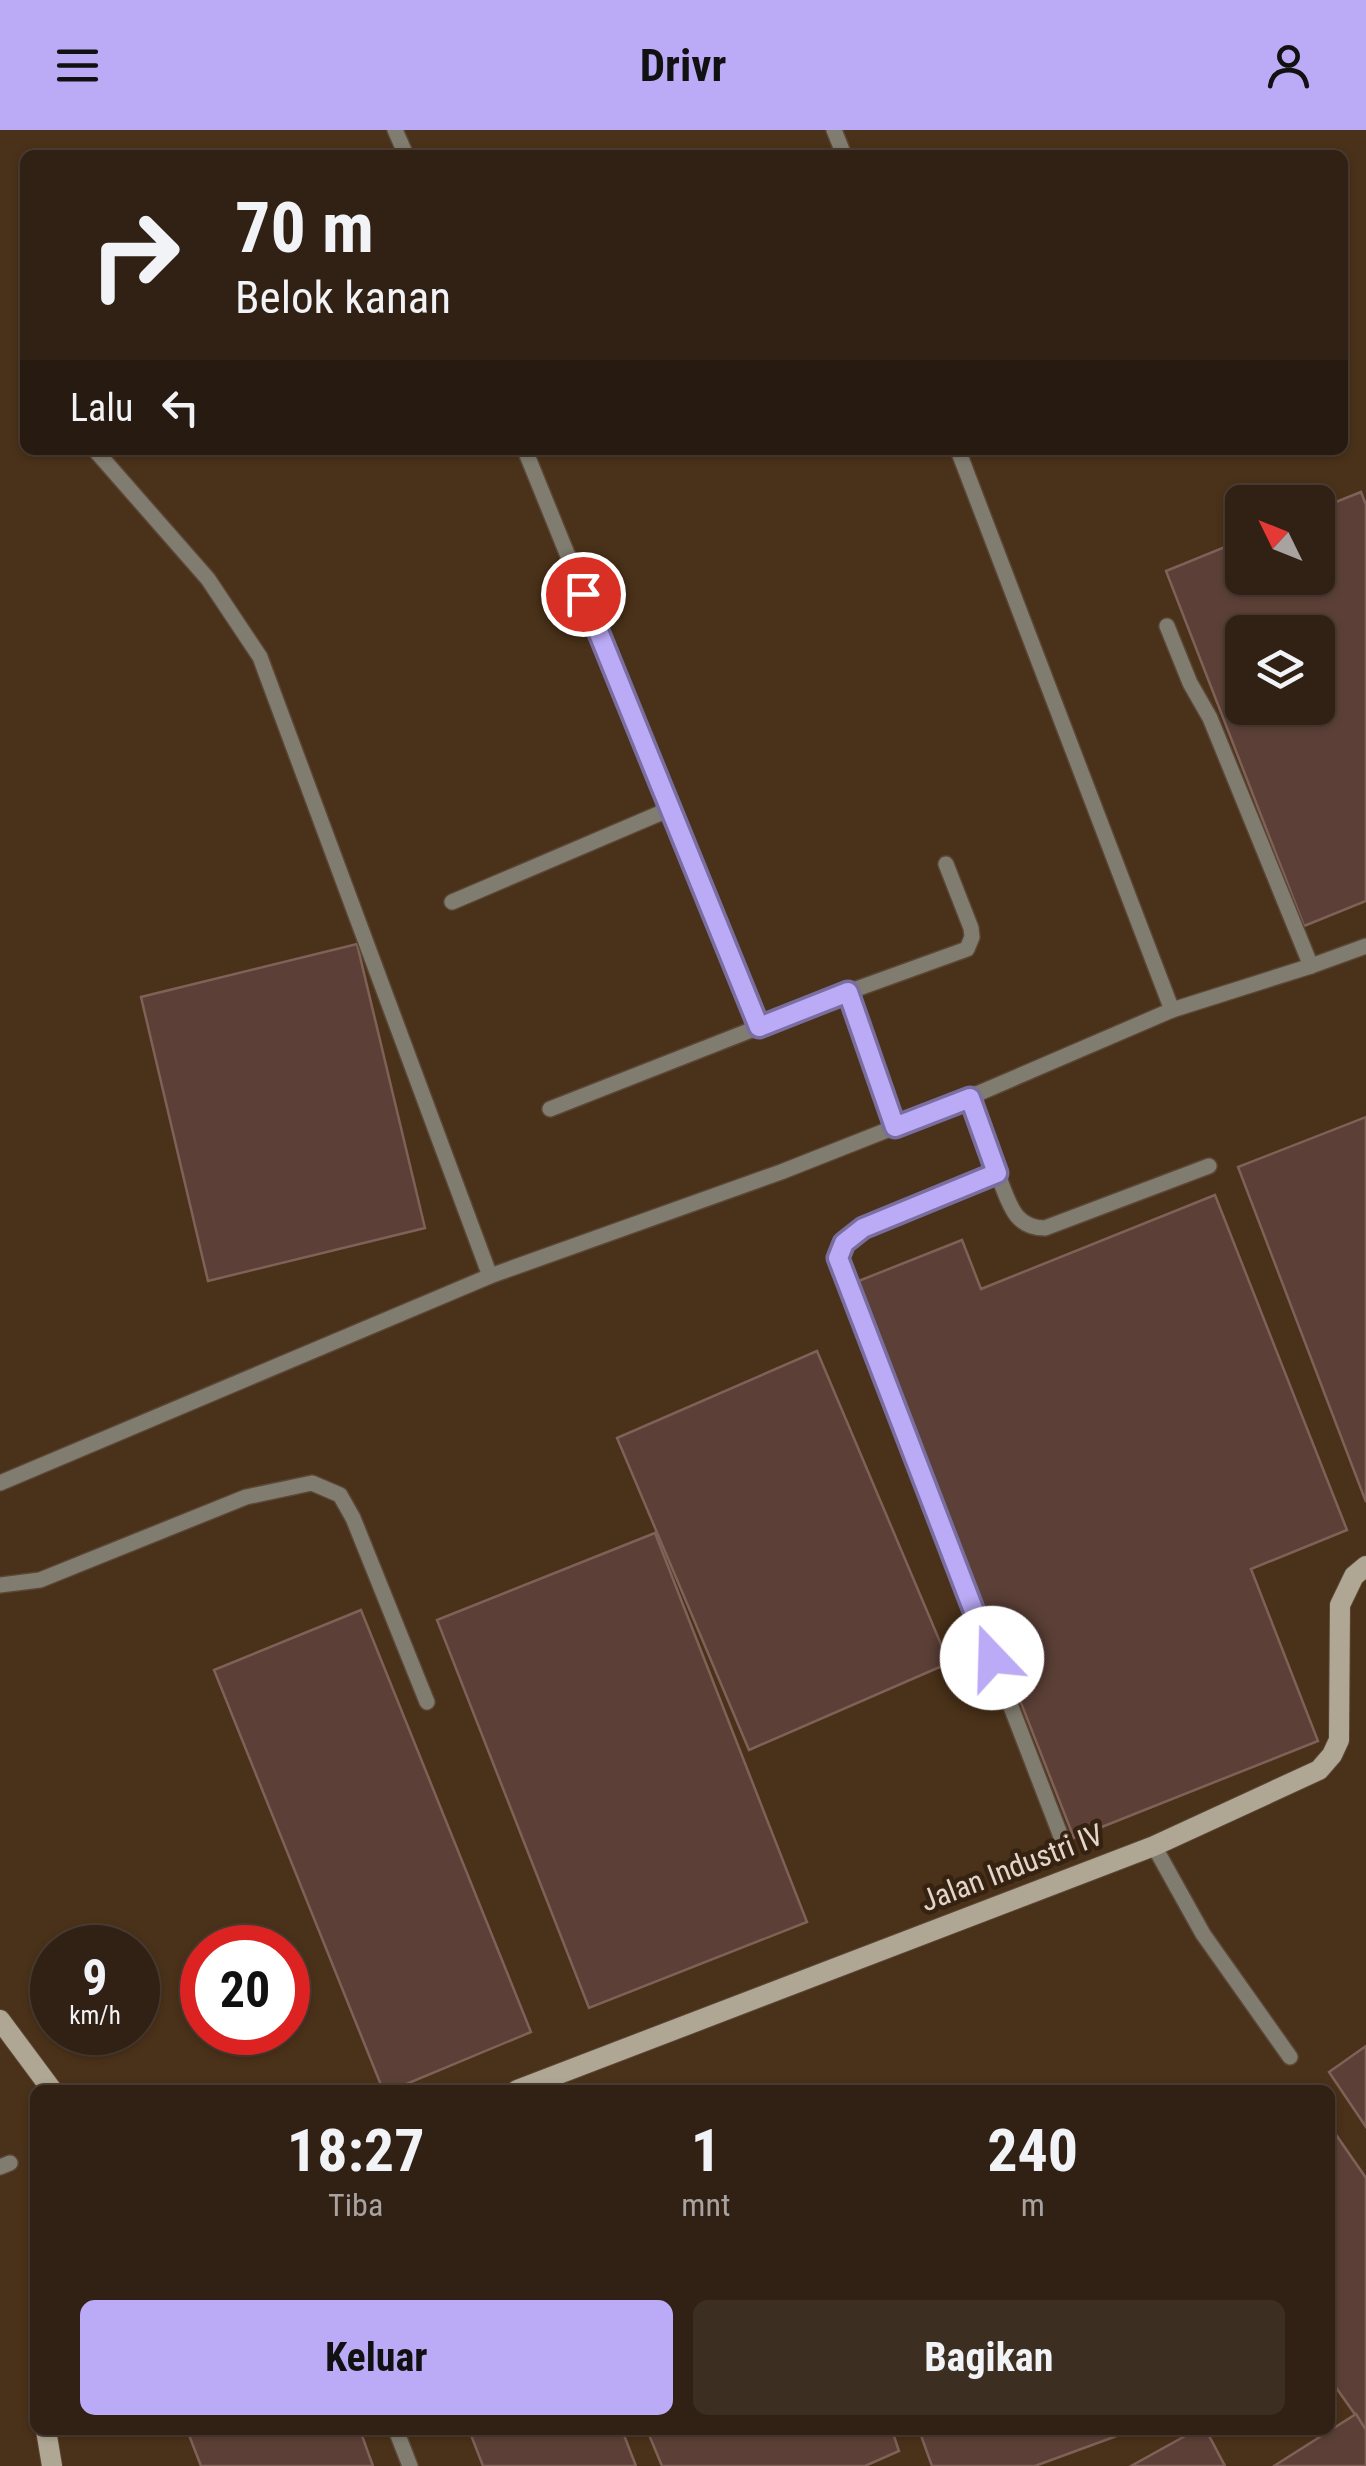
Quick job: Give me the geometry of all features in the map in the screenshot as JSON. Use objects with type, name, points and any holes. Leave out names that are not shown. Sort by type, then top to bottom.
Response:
[{"type":"main road","name":"Jalan Industri IV","points":[[535,2085],[1154,1846],[1318,1770],[1339,1740],[1340,1605],[1354,1576],[1366,1566]]},
{"type":"main road","points":[[0,2020],[48,2085]]},
{"type":"main road","points":[[46,2435],[47,2464]]},
{"type":"lane","points":[[100,455],[208,579],[260,657],[490,1276]]},
{"type":"lane","points":[[527,455],[759,1027]]},
{"type":"lane","points":[[960,455],[1172,1010]]},
{"type":"lane","points":[[1167,626],[1210,718],[1310,966]]},
{"type":"lane","points":[[452,902],[670,808]]},
{"type":"lane","points":[[550,1109],[966,949],[972,937],[971,928],[946,864]]},
{"type":"lane","points":[[0,1483],[490,1276],[781,1172],[970,1098],[1172,1010],[1365,951]]},
{"type":"lane","points":[[848,992],[895,1127]]},
{"type":"lane","points":[[970,1098],[1018,1220],[1030,1228],[1045,1228],[1209,1166]]},
{"type":"lane","points":[[997,1173],[863,1228],[844,1243],[838,1258],[1062,1840]]},
{"type":"lane","points":[[0,1585],[40,1580],[246,1498],[312,1483],[340,1495],[353,1518],[427,1702]]},
{"type":"lane","points":[[1154,1846],[1203,1934],[1290,2057]]},
{"type":"lane","points":[[398,2435],[410,2466]]},
{"type":"shaded area","points":[[0,130],[1366,130],[1366,2466],[0,2466]]},
{"type":"building","points":[[1361,492],[1366,505],[1366,901],[1304,926],[1226,725],[1335,725],[1335,615],[1225,615],[1225,723],[1166,571],[1225,547],[1225,595],[1335,595],[1335,502]]},
{"type":"building","points":[[357,944],[425,1228],[208,1281],[141,997]]},
{"type":"building","points":[[1366,1117],[1366,1502],[1238,1167]]},
{"type":"building","points":[[1215,1195],[1347,1530],[1251,1569],[1318,1741],[1074,1838],[856,1282],[962,1240],[981,1289]]},
{"type":"building","points":[[817,1351],[949,1663],[749,1750],[617,1438]]},
{"type":"building","points":[[655,1533],[807,1922],[589,2008],[437,1620]]},
{"type":"building","points":[[361,1610],[531,2032],[404,2085],[381,2085],[214,1670]]},
{"type":"building","points":[[1366,2046],[1366,2127],[1329,2072]]},
{"type":"building","points":[[1335,2133],[1366,2178],[1366,2430],[1335,2386]]},
{"type":"building","points":[[1356,2414],[1366,2430],[1366,2466],[1274,2466],[1323,2435],[1335,2435],[1335,2427]]},
{"type":"building","points":[[189,2435],[362,2435],[373,2466],[201,2466]]},
{"type":"building","points":[[471,2435],[624,2435],[636,2466],[483,2466]]},
{"type":"building","points":[[649,2435],[894,2435],[899,2451],[865,2466],[662,2466]]},
{"type":"building","points":[[921,2435],[1119,2435],[1035,2466],[932,2466]]},
{"type":"building","points":[[1187,2435],[1209,2435],[1225,2466],[1131,2466]]},
{"type":"route","points":[[583,594],[759,1027],[848,992],[895,1127],[970,1098],[997,1173],[863,1228],[844,1243],[838,1258],[992,1658]]}]
